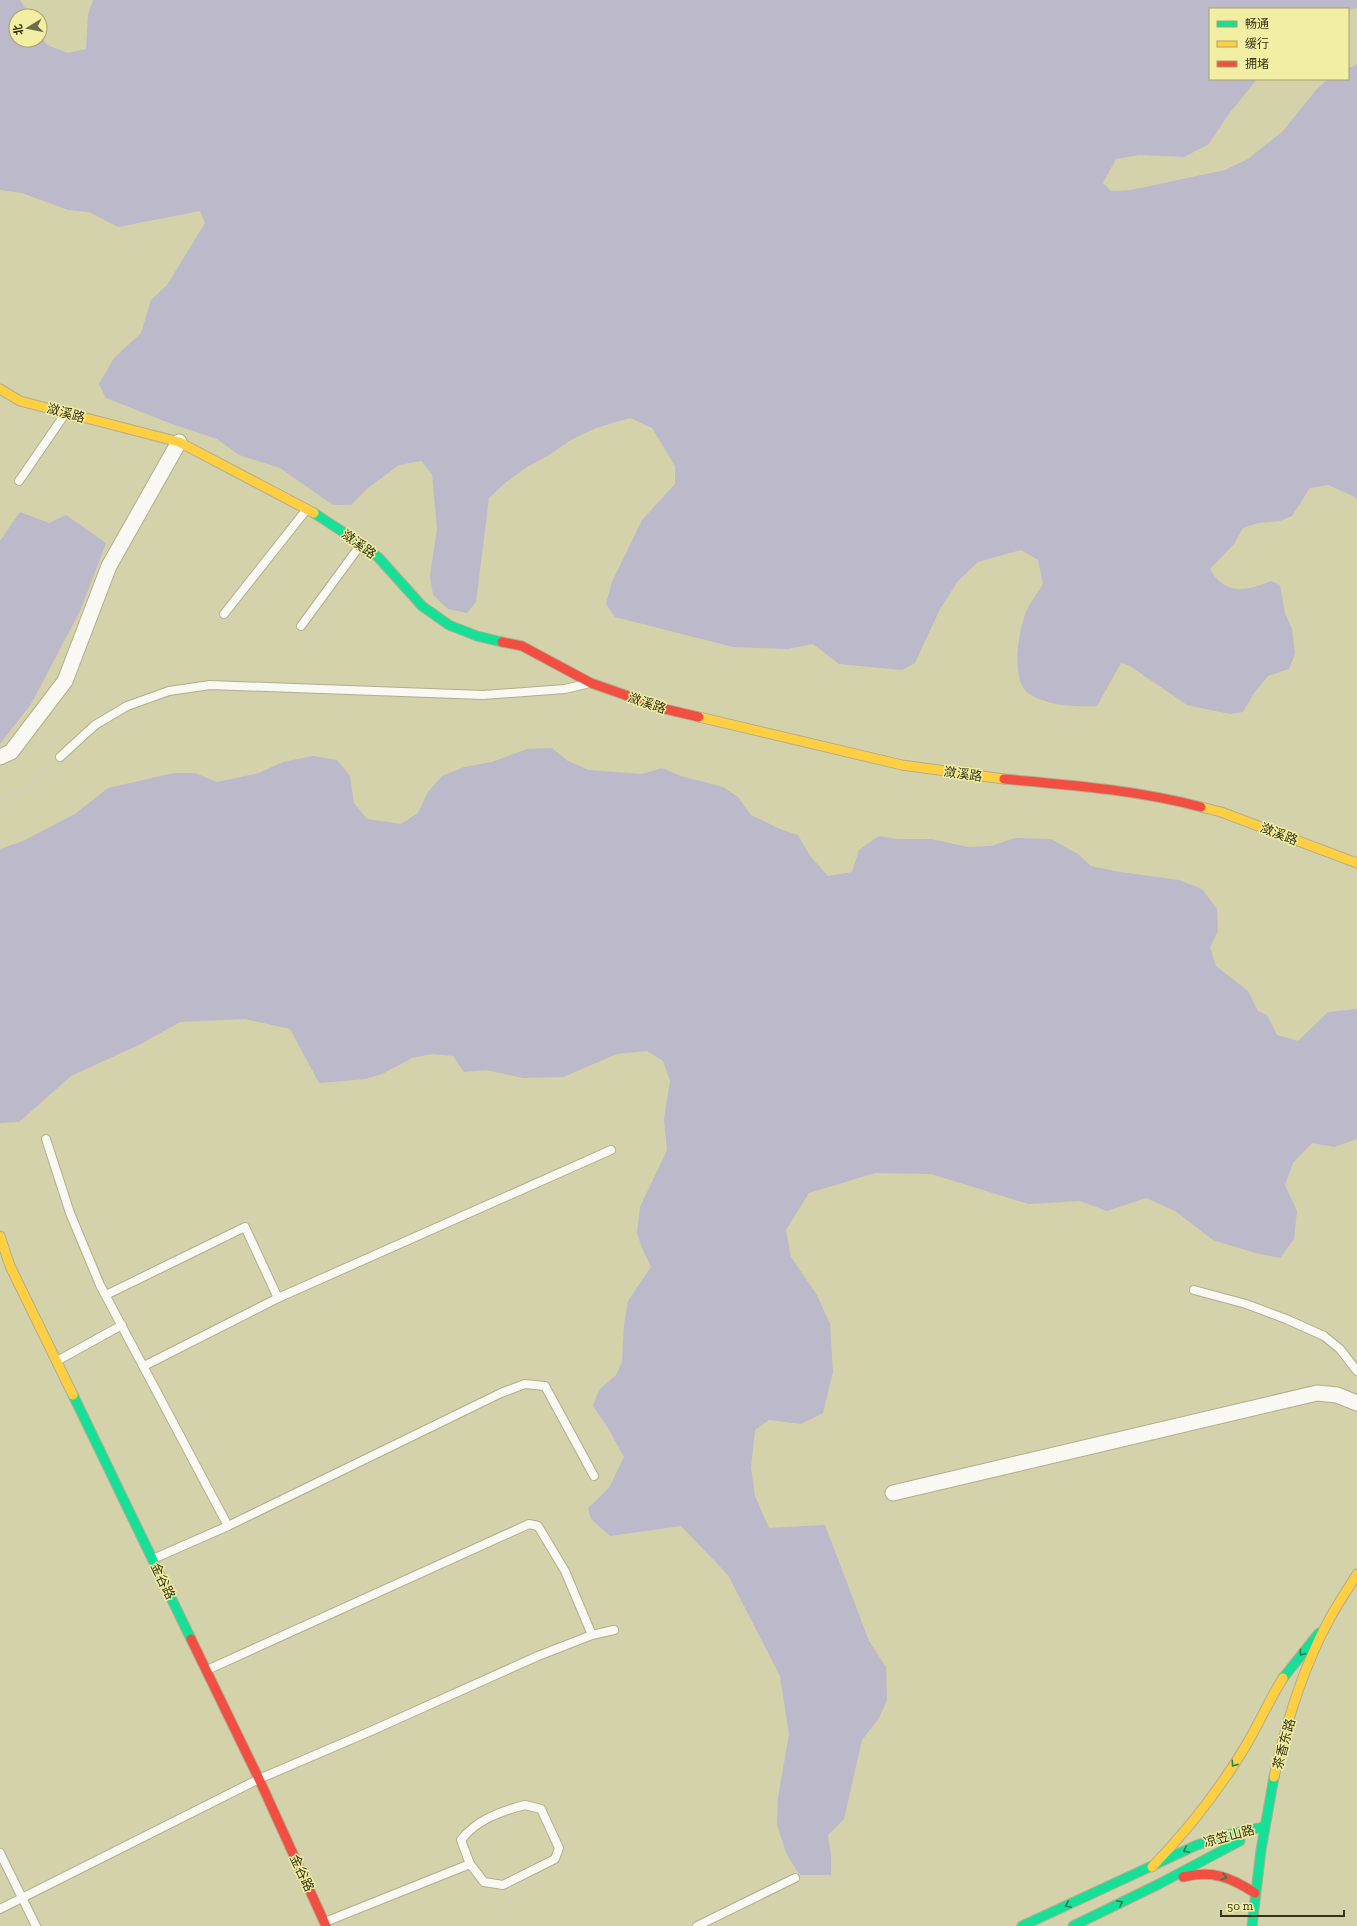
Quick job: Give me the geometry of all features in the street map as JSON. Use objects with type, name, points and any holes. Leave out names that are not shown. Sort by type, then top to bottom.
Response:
[{"type":"street","name":"潋溪路","points":[[0,389],[20,402],[179,442],[308,509],[346,534],[359,546],[378,557],[422,606],[449,625],[477,636],[522,646],[547,658],[590,683],[665,709],[902,765],[1001,779],[1099,788],[1183,802],[1222,812],[1357,863]]},
{"type":"street","points":[[0,757],[11,752],[65,681],[109,566],[179,442]]},
{"type":"street","name":"金谷路","points":[[0,1236],[10,1266],[259,1779],[326,1924]]},
{"type":"street","points":[[894,1493],[1317,1393],[1337,1395],[1357,1402]]},
{"type":"street","name":"茶香东路","points":[[1252,1926],[1263,1826],[1287,1732],[1304,1676],[1327,1623],[1357,1574]]},
{"type":"street","points":[[1152,1867],[1170,1849],[1188,1827],[1237,1761],[1280,1683],[1302,1652],[1327,1623]]},
{"type":"street","name":"凉笠山路","points":[[1022,1926],[1197,1845],[1263,1826]]},
{"type":"street","name":"凉笠山路","points":[[1073,1926],[1159,1884],[1223,1850],[1263,1826]]},
{"type":"street","points":[[1159,1884],[1197,1873],[1213,1873],[1227,1877],[1255,1894]]},
{"type":"lane","points":[[19,481],[66,413]]},
{"type":"lane","points":[[224,614],[308,509]]},
{"type":"lane","points":[[302,626],[359,546]]},
{"type":"lane","points":[[60,757],[95,725],[127,706],[168,691],[217,686],[483,695],[565,689],[590,683]]},
{"type":"lane","points":[[46,1139],[70,1213],[106,1295],[228,1526]]},
{"type":"lane","points":[[144,1366],[278,1298],[611,1150]]},
{"type":"lane","points":[[106,1295],[245,1227],[278,1298]]},
{"type":"lane","points":[[1194,1290],[1246,1304],[1286,1319],[1324,1336],[1340,1349],[1357,1370]]},
{"type":"lane","points":[[56,1361],[122,1326]]},
{"type":"lane","points":[[152,1559],[228,1526],[501,1393],[525,1384],[545,1386],[594,1476]]},
{"type":"lane","points":[[206,1670],[529,1524],[538,1526],[565,1571],[592,1635]]},
{"type":"lane","points":[[0,1909],[259,1779],[371,1731],[538,1656],[592,1635],[614,1630]]},
{"type":"lane","points":[[525,1805],[541,1809],[559,1848],[555,1859],[503,1885],[484,1882],[470,1864],[461,1840],[467,1832],[500,1811],[525,1805]]},
{"type":"lane","points":[[0,1853],[36,1926]]},
{"type":"lane","points":[[326,1924],[470,1864]]},
{"type":"lane","points":[[697,1926],[795,1878]]},
{"type":"path","points":[[0,800],[24,790],[60,757]]},
{"type":"shaded area","points":[[0,0],[20,0],[25,8],[8,8],[8,48],[48,48],[48,45],[68,53],[86,49],[88,15],[93,0],[1357,0],[1357,8],[1349,10],[1349,8],[1209,8],[1209,80],[1256,80],[1228,115],[1209,144],[1184,157],[1139,155],[1116,159],[1103,183],[1111,191],[1131,190],[1225,170],[1248,159],[1283,131],[1316,90],[1327,80],[1349,80],[1349,68],[1357,65],[1357,499],[1328,485],[1310,488],[1292,516],[1280,521],[1258,523],[1243,528],[1234,544],[1210,569],[1222,584],[1237,589],[1245,589],[1271,581],[1280,585],[1285,613],[1292,629],[1295,654],[1289,669],[1268,676],[1254,693],[1243,712],[1230,714],[1187,705],[1130,666],[1121,663],[1097,706],[1061,705],[1044,701],[1028,693],[1022,686],[1019,677],[1019,640],[1024,618],[1043,584],[1038,560],[1021,550],[978,562],[958,581],[940,609],[915,663],[902,670],[839,664],[813,644],[788,649],[733,647],[615,617],[606,604],[612,582],[642,520],[675,484],[675,466],[652,428],[630,418],[596,428],[569,441],[549,455],[527,467],[505,483],[489,498],[476,602],[467,613],[448,609],[433,595],[430,576],[437,529],[432,474],[421,461],[399,465],[368,488],[351,505],[333,505],[280,468],[239,455],[217,439],[172,424],[106,398],[99,384],[114,358],[141,333],[151,300],[167,285],[205,223],[200,211],[118,227],[89,212],[68,210],[22,193],[0,190]]},
{"type":"shaded area","points":[[20,512],[49,523],[66,515],[106,543],[80,611],[31,704],[0,744],[0,541]]},
{"type":"shaded area","points":[[552,748],[568,761],[589,770],[642,774],[662,768],[681,776],[723,787],[738,797],[751,815],[780,829],[798,835],[810,856],[828,876],[852,872],[859,850],[879,836],[897,839],[931,839],[968,847],[991,846],[1015,838],[1051,839],[1078,854],[1091,866],[1120,872],[1179,880],[1202,889],[1217,909],[1218,931],[1210,947],[1216,966],[1248,991],[1258,1011],[1267,1015],[1277,1035],[1298,1041],[1328,1012],[1357,1009],[1357,1139],[1334,1147],[1312,1143],[1293,1163],[1285,1185],[1297,1211],[1294,1239],[1280,1258],[1255,1253],[1213,1240],[1175,1211],[1146,1198],[1107,1211],[1080,1201],[1029,1204],[931,1174],[875,1173],[809,1193],[786,1230],[791,1257],[817,1295],[830,1324],[833,1372],[823,1413],[801,1424],[769,1420],[755,1430],[751,1468],[755,1496],[769,1528],[825,1525],[869,1641],[886,1667],[887,1700],[879,1718],[862,1740],[844,1819],[828,1835],[831,1856],[831,1875],[800,1875],[787,1855],[777,1825],[778,1798],[789,1734],[780,1676],[728,1575],[681,1526],[610,1536],[591,1519],[588,1508],[609,1488],[624,1457],[608,1428],[593,1406],[599,1390],[616,1375],[622,1362],[624,1324],[628,1301],[651,1267],[637,1233],[640,1207],[667,1150],[664,1119],[670,1081],[663,1061],[647,1051],[617,1054],[563,1077],[523,1078],[486,1070],[464,1072],[453,1056],[432,1054],[412,1058],[382,1074],[366,1079],[319,1083],[290,1029],[245,1019],[180,1022],[141,1044],[71,1076],[19,1122],[0,1123],[0,849],[23,841],[75,814],[108,788],[174,773],[195,773],[217,782],[259,773],[283,762],[313,756],[337,760],[350,776],[354,803],[367,819],[401,824],[418,813],[428,792],[442,776],[464,767],[492,762],[527,749]]},
{"type":"traffic: fast","points":[[314,513],[346,534],[359,546],[378,557],[422,606],[449,625],[477,636],[502,642]]},
{"type":"traffic: fast","points":[[73,1395],[191,1639]]},
{"type":"traffic: fast","points":[[1283,1678],[1319,1633]]},
{"type":"traffic: fast","points":[[1252,1926],[1261,1850],[1274,1777]]},
{"type":"traffic: fast","points":[[1022,1926],[1197,1845],[1231,1834],[1263,1827]]},
{"type":"traffic: fast","points":[[1073,1926],[1159,1884],[1240,1841]]},
{"type":"traffic: slow","points":[[0,389],[20,401],[179,442],[314,513]]},
{"type":"traffic: slow","points":[[699,717],[902,765],[1004,779]]},
{"type":"traffic: slow","points":[[1201,807],[1221,812],[1357,863]]},
{"type":"traffic: slow","points":[[0,1236],[10,1266],[73,1395]]},
{"type":"traffic: slow","points":[[1274,1777],[1296,1696],[1312,1656],[1333,1612],[1357,1574]]},
{"type":"traffic: slow","points":[[1152,1867],[1189,1826],[1222,1783],[1247,1743],[1283,1678]]},
{"type":"traffic: jam","points":[[502,642],[522,646],[591,683],[665,709],[699,717]]},
{"type":"traffic: jam","points":[[1004,779],[1128,792],[1201,807]]},
{"type":"traffic: jam","points":[[191,1639],[259,1779],[326,1926]]},
{"type":"traffic: jam","points":[[1183,1877],[1203,1874],[1221,1876],[1255,1893]]}]
